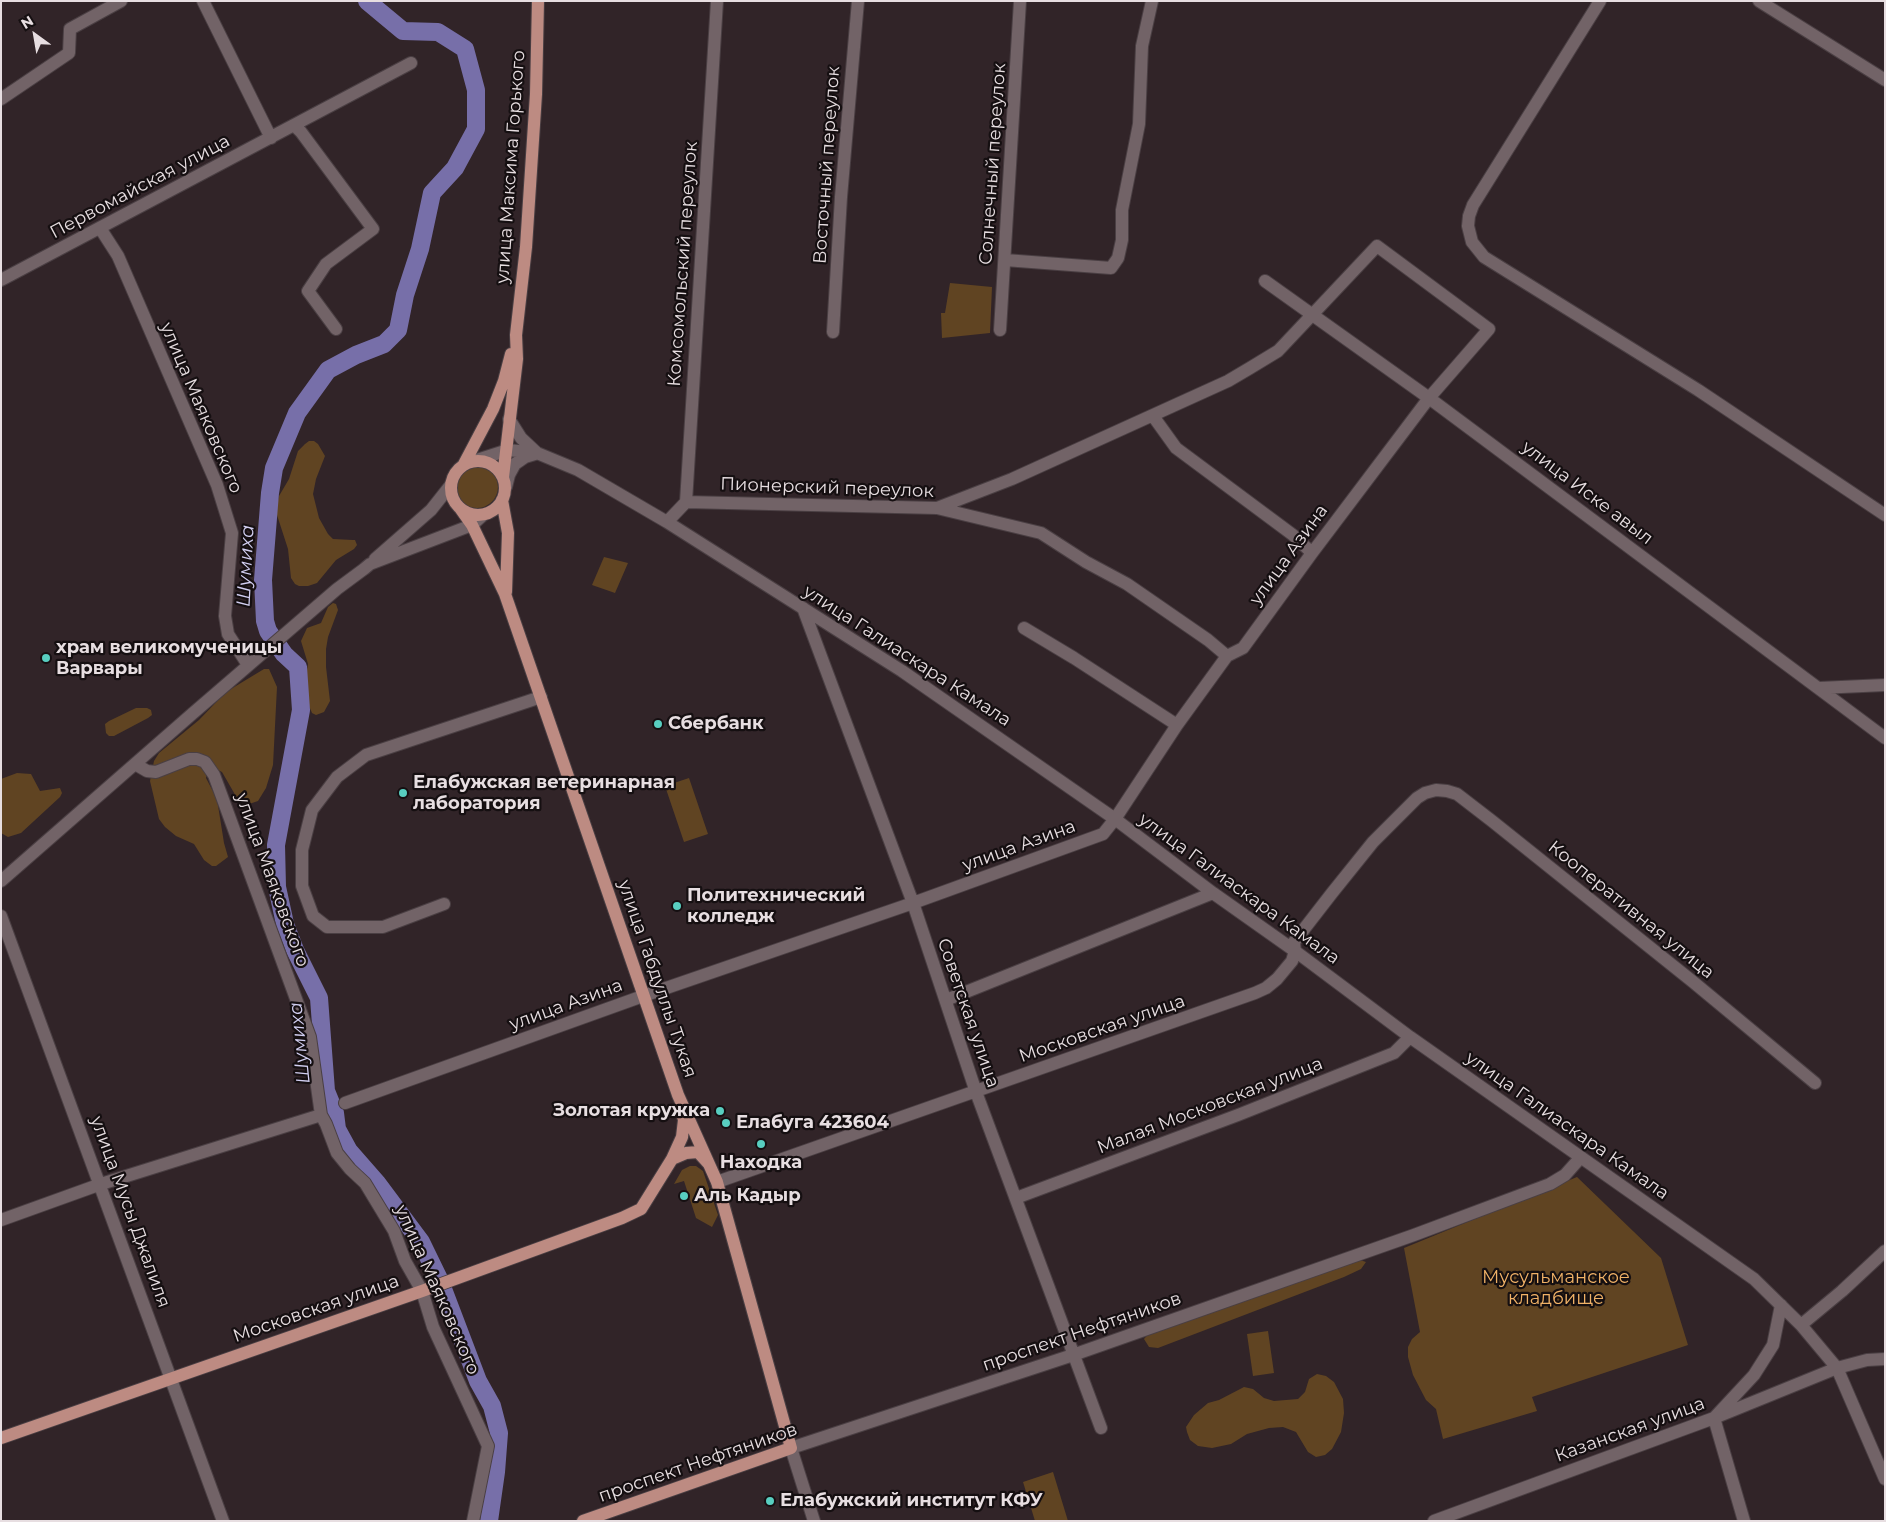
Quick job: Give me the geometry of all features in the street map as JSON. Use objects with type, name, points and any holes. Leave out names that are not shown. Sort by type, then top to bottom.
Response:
[{"type":"main road","name":"улица Максима Горького","points":[[450,486],[452,477],[464,464],[496,402],[504,381],[516,335],[526,247],[536,94],[538,1]]},
{"type":"main road","name":"улица Максима Горького","points":[[502,500],[508,450],[509,419],[517,359],[516,335]]},
{"type":"main road","points":[[464,464],[477,460],[485,461],[499,470],[505,482]]},
{"type":"main road","points":[[450,486],[453,498],[460,508],[475,515],[491,512],[502,500]]},
{"type":"main road","name":"улица Габдуллы Тукая","points":[[502,500],[508,533],[506,594]]},
{"type":"main road","name":"улица Габдуллы Тукая","points":[[460,508],[472,525],[506,594],[678,1095],[717,1182],[791,1448]]},
{"type":"main road","points":[[672,1158],[682,1137],[684,1120],[678,1095]]},
{"type":"main road","points":[[672,1158],[686,1152],[698,1152],[710,1164]]},
{"type":"main road","name":"Московская улица","points":[[1,1438],[422,1291],[622,1218],[641,1209],[672,1158]]},
{"type":"main road","name":"проспект Нефтяников","points":[[583,1521],[791,1448]]},
{"type":"street","points":[[1,99],[69,53],[70,29],[121,1]]},
{"type":"street","points":[[203,1],[271,138]]},
{"type":"street","name":"Комсомольский переулок","points":[[686,502],[717,1]]},
{"type":"street","name":"Восточный переулок","points":[[833,332],[841,197],[858,1]]},
{"type":"street","name":"Солнечный переулок","points":[[1000,330],[1020,1]]},
{"type":"street","points":[[1005,260],[1111,268],[1118,258],[1122,240],[1122,210],[1139,124],[1142,46],[1152,1]]},
{"type":"street","points":[[1600,1],[1473,204],[1468,226],[1472,242],[1484,257],[1698,390],[1885,515]]},
{"type":"street","points":[[1758,1],[1885,80]]},
{"type":"street","name":"Первомайская улица","points":[[1,280],[411,63]]},
{"type":"street","points":[[295,126],[373,229],[326,264],[308,291],[336,329]]},
{"type":"street","name":"улица Маяковского","points":[[100,228],[118,256],[218,485],[232,534],[225,616],[228,634],[248,665]]},
{"type":"street","name":"улица Азина","points":[[345,1102],[913,903],[1103,834],[1115,819],[1177,725],[1227,656],[1243,648],[1429,398],[1489,329],[1377,246],[1313,315]]},
{"type":"street","name":"улица Иске авыл","points":[[1265,281],[1429,398],[1885,738]]},
{"type":"street","points":[[937,508],[1009,480],[1228,381],[1278,351],[1313,315]]},
{"type":"street","points":[[1153,416],[1176,448],[1293,535],[1312,553]]},
{"type":"street","points":[[509,419],[520,438],[537,454]]},
{"type":"street","name":"улица Галиаскара Камала","points":[[477,460],[508,450],[537,454],[578,470],[667,522],[902,671],[1115,819],[1410,1037],[1754,1279],[1802,1325],[1837,1368],[1885,1479]]},
{"type":"street","points":[[505,482],[515,464],[525,457],[537,454]]},
{"type":"street","points":[[1,881],[248,665],[337,589],[370,564],[431,510],[450,486]]},
{"type":"street","points":[[667,522],[686,502]]},
{"type":"street","name":"Пионерский переулок","points":[[686,502],[937,508],[1041,533],[1086,562],[1126,584],[1208,640],[1227,656]]},
{"type":"street","points":[[370,564],[472,525],[483,515]]},
{"type":"street","name":"Советская улица","points":[[803,608],[913,903],[976,1092],[1101,1428]]},
{"type":"street","points":[[1024,628],[1177,725]]},
{"type":"street","points":[[1818,688],[1885,685]]},
{"type":"street","points":[[444,904],[383,927],[328,927],[313,916],[302,886],[302,850],[312,810],[337,777],[366,755],[541,697]]},
{"type":"street","name":"улица Маяковского","points":[[135,764],[140,768],[156,772],[189,759],[197,758],[205,762],[214,775],[310,1036],[321,1115],[337,1153],[365,1183],[394,1231],[405,1261],[422,1291],[433,1327],[488,1446],[473,1521]]},
{"type":"street","name":"Кооперативная улица","points":[[1417,798],[1425,793],[1436,790],[1447,790],[1457,794],[1692,981],[1815,1083]]},
{"type":"street","name":"Московская улица","points":[[717,1182],[1255,994],[1266,988],[1277,979],[1292,960],[1294,942],[1332,892],[1373,842],[1417,798]]},
{"type":"street","points":[[946,1000],[1213,893]]},
{"type":"street","name":"улица Мусы Джалиля","points":[[1,916],[101,1184],[223,1521]]},
{"type":"street","name":"Малая Московская улица","points":[[1016,1198],[1238,1116],[1394,1052],[1410,1037]]},
{"type":"street","points":[[1,1220],[101,1184],[321,1115]]},
{"type":"street","name":"проспект Нефтяников","points":[[791,1448],[1073,1355],[1414,1235],[1550,1184],[1565,1175],[1581,1157]]},
{"type":"street","points":[[1802,1325],[1885,1251]]},
{"type":"street","points":[[1744,1521],[1714,1418],[1754,1375],[1773,1345],[1781,1305]]},
{"type":"street","name":"Казанская улица","points":[[1440,1520],[1714,1418],[1837,1368],[1867,1360],[1885,1359]]},
{"type":"street","name":"улица Габдуллы Тукая","points":[[791,1448],[814,1521]]},
{"type":"green space","points":[[950,283],[992,287],[990,333],[942,338],[941,313],[945,313]]},
{"type":"green space","points":[[309,441],[314,441],[318,444],[325,456],[316,479],[313,494],[319,518],[333,539],[355,540],[357,545],[354,549],[336,560],[317,583],[299,586],[291,578],[288,549],[277,515],[277,505],[279,496],[289,479],[298,451]]},
{"type":"green space","points":[[473,466],[481,466],[492,472],[498,487],[492,502],[481,508],[473,508],[462,502],[456,491],[456,483],[462,472]]},
{"type":"green space","points":[[604,557],[628,563],[615,593],[592,585]]},
{"type":"green space","points":[[333,603],[336,604],[338,610],[328,637],[326,649],[330,701],[324,712],[316,715],[312,713],[309,706],[305,682],[308,664],[301,641],[307,628],[321,623],[328,607]]},
{"type":"green space","points":[[264,669],[269,669],[277,687],[273,765],[266,788],[258,801],[249,804],[237,798],[222,772],[214,768],[207,773],[206,778],[217,799],[228,857],[216,866],[212,866],[204,860],[194,844],[176,836],[159,819],[150,781],[154,761],[159,753],[199,720],[226,692]]},
{"type":"green space","points":[[136,708],[147,708],[151,710],[152,715],[114,736],[109,736],[106,733],[105,724]]},
{"type":"green space","points":[[17,773],[31,774],[40,791],[60,788],[62,793],[21,833],[8,837],[1,833],[1,779]]},
{"type":"green space","points":[[689,778],[708,834],[684,842],[665,786]]},
{"type":"green space","points":[[690,1166],[696,1166],[703,1171],[718,1215],[712,1227],[696,1218],[684,1181],[674,1184],[682,1170]]},
{"type":"green space","name":"Мусульманское кладбище","points":[[1577,1177],[1661,1258],[1688,1345],[1532,1397],[1537,1411],[1443,1439],[1436,1409],[1426,1400],[1413,1375],[1408,1357],[1408,1347],[1412,1339],[1420,1332],[1404,1248]]},
{"type":"green space","points":[[1357,1259],[1366,1262],[1361,1269],[1344,1277],[1158,1348],[1149,1347],[1144,1339],[1150,1332]]},
{"type":"green space","points":[[1268,1331],[1274,1373],[1253,1376],[1247,1334]]},
{"type":"green space","points":[[1317,1374],[1326,1376],[1334,1382],[1343,1399],[1344,1413],[1341,1432],[1332,1449],[1325,1455],[1316,1457],[1308,1452],[1296,1432],[1283,1427],[1269,1428],[1247,1434],[1231,1444],[1212,1448],[1198,1446],[1190,1440],[1186,1427],[1194,1415],[1208,1403],[1219,1400],[1244,1387],[1253,1389],[1264,1398],[1274,1401],[1298,1399],[1305,1392],[1309,1379]]},
{"type":"green space","points":[[1053,1472],[1068,1521],[1035,1521],[1023,1482]]},
{"type":"waterway","name":"Шумиха","points":[[367,1],[403,31],[438,32],[465,49],[476,90],[476,129],[455,168],[432,193],[420,249],[405,295],[398,330],[384,344],[356,355],[328,370],[297,413],[274,468],[270,493],[263,580],[265,621],[268,631],[284,654],[298,667],[301,710],[276,845],[277,887],[285,924],[295,950],[319,998],[326,1091],[335,1113],[337,1129],[349,1151],[377,1183],[421,1242],[439,1279]]},
{"type":"waterway","name":"Шумиха","points":[[443,1289],[478,1381],[492,1406],[499,1433],[489,1521]]},
{"type":"place","name":"храм великомученицы Варвары","points":[[46,658]]},
{"type":"place","name":"Сбербанк","points":[[658,724]]},
{"type":"place","name":"Елабужская ветеринарная лаборатория","points":[[403,793]]},
{"type":"place","name":"Политехнический колледж","points":[[677,906]]},
{"type":"place","name":"Золотая кружка","points":[[720,1111]]},
{"type":"place","name":"Елабуга 423604","points":[[726,1123]]},
{"type":"place","name":"Находка","points":[[761,1144]]},
{"type":"place","name":"Аль Кадыр","points":[[684,1196]]},
{"type":"place","name":"Елабужский институт КФУ","points":[[770,1501]]}]
